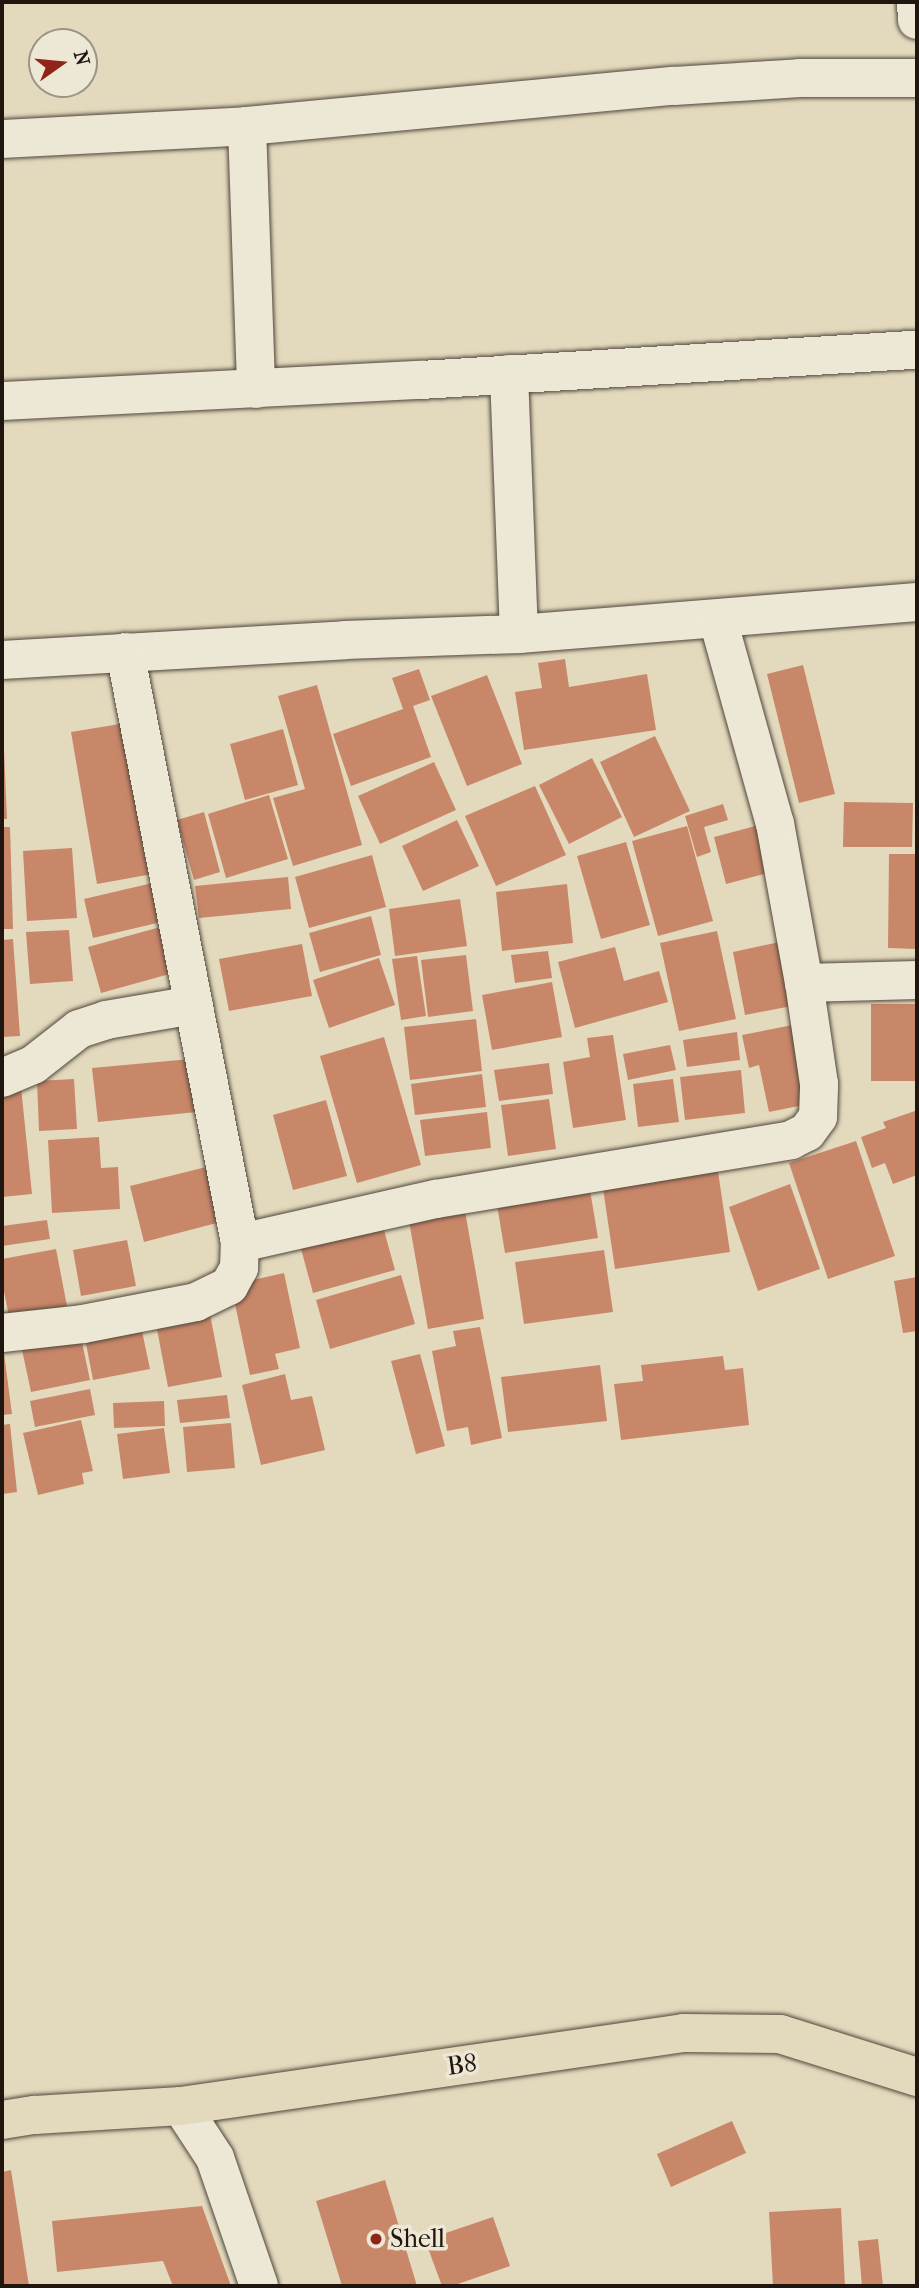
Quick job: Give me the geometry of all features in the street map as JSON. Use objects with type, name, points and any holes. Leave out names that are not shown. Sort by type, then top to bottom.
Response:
[{"type":"highway","name":"B8","points":[[2,2120],[35,2115],[181,2106],[684,2033],[780,2034],[917,2077]]},
{"type":"street","points":[[916,2],[917,20]]},
{"type":"street","points":[[2,139],[247,126],[674,86],[800,78],[917,78]]},
{"type":"street","points":[[247,126],[256,389]]},
{"type":"street","points":[[2,401],[256,389],[917,350]]},
{"type":"street","points":[[509,374],[519,634]]},
{"type":"street","points":[[2,660],[519,634],[917,602]]},
{"type":"street","points":[[240,1243],[436,1199],[791,1140],[807,1132],[818,1117],[819,1084],[804,983],[775,824],[718,620]]},
{"type":"street","points":[[2,1333],[83,1324],[195,1302],[229,1286],[239,1268],[240,1243],[125,652]]},
{"type":"street","points":[[804,983],[917,980]]},
{"type":"street","points":[[2,1078],[33,1065],[79,1029],[106,1020],[194,1005]]},
{"type":"street","points":[[181,2106],[215,2158],[260,2286]]},
{"type":"building","points":[[565,659],[569,687],[647,674],[656,730],[524,750],[515,692],[542,688],[538,663]]},
{"type":"building","points":[[803,665],[835,794],[799,803],[767,674]]},
{"type":"building","points":[[419,669],[430,700],[413,706],[431,757],[351,786],[333,734],[403,709],[392,678]]},
{"type":"building","points":[[487,675],[522,764],[467,786],[431,696]]},
{"type":"building","points":[[317,685],[362,845],[293,866],[273,798],[305,789],[278,696]]},
{"type":"building","points":[[132,722],[158,873],[97,884],[71,732]]},
{"type":"building","points":[[283,729],[298,785],[245,800],[230,744]]},
{"type":"building","points":[[655,736],[690,811],[634,837],[600,762]]},
{"type":"building","points":[[4,750],[7,819],[2,819]]},
{"type":"building","points":[[592,758],[622,817],[569,844],[539,785]]},
{"type":"building","points":[[434,762],[456,810],[380,844],[358,796]]},
{"type":"building","points":[[535,786],[566,855],[496,886],[465,816]]},
{"type":"building","points":[[269,795],[288,859],[226,878],[208,814]]},
{"type":"building","points":[[844,802],[913,803],[912,847],[843,847]]},
{"type":"building","points":[[723,804],[728,820],[704,827],[711,852],[697,857],[685,816]]},
{"type":"building","points":[[204,812],[220,872],[194,880],[177,820]]},
{"type":"building","points":[[457,820],[479,866],[423,891],[402,846]]},
{"type":"building","points":[[763,824],[775,871],[726,884],[714,837]]},
{"type":"building","points":[[687,826],[713,921],[658,936],[632,841]]},
{"type":"building","points":[[2,827],[10,827],[13,929],[2,929]]},
{"type":"building","points":[[626,842],[650,925],[601,939],[577,856]]},
{"type":"building","points":[[72,848],[77,918],[27,921],[23,851]]},
{"type":"building","points":[[889,854],[917,854],[917,949],[888,948]]},
{"type":"building","points":[[372,855],[386,907],[309,928],[295,877]]},
{"type":"building","points":[[288,877],[291,909],[199,918],[195,886]]},
{"type":"building","points":[[161,881],[170,920],[93,938],[84,899]]},
{"type":"building","points":[[567,884],[573,943],[502,951],[496,892]]},
{"type":"building","points":[[460,899],[467,946],[395,956],[389,909]]},
{"type":"building","points":[[371,916],[381,955],[320,972],[309,933]]},
{"type":"building","points":[[171,924],[184,970],[101,993],[88,947]]},
{"type":"building","points":[[69,930],[73,981],[30,984],[26,932]]},
{"type":"building","points":[[717,931],[736,1019],[679,1031],[660,943]]},
{"type":"building","points":[[13,939],[20,1036],[2,1037],[2,940]]},
{"type":"building","points":[[789,940],[802,1004],[745,1015],[733,952]]},
{"type":"building","points":[[302,944],[312,996],[229,1011],[219,959]]},
{"type":"building","points":[[615,947],[624,981],[659,971],[668,1002],[575,1028],[558,962]]},
{"type":"building","points":[[548,951],[552,978],[515,983],[511,955]]},
{"type":"building","points":[[466,955],[473,1011],[428,1017],[421,960]]},
{"type":"building","points":[[417,956],[426,1016],[401,1020],[392,959]]},
{"type":"building","points":[[379,958],[395,1005],[329,1028],[313,980]]},
{"type":"building","points":[[552,982],[562,1037],[492,1050],[482,995]]},
{"type":"building","points":[[871,1004],[917,1004],[917,1081],[871,1081]]},
{"type":"building","points":[[476,1019],[482,1071],[410,1080],[404,1027]]},
{"type":"building","points":[[803,1023],[813,1103],[769,1112],[759,1065],[749,1068],[742,1035]]},
{"type":"building","points":[[737,1032],[740,1060],[687,1067],[683,1040]]},
{"type":"building","points":[[613,1035],[626,1120],[573,1128],[563,1062],[590,1057],[587,1038]]},
{"type":"building","points":[[384,1037],[421,1165],[357,1183],[320,1056]]},
{"type":"building","points":[[670,1045],[676,1070],[628,1080],[623,1054]]},
{"type":"building","points":[[201,1058],[207,1111],[98,1122],[92,1068]]},
{"type":"building","points":[[549,1063],[553,1094],[499,1101],[494,1070]]},
{"type":"building","points":[[741,1070],[745,1113],[685,1120],[680,1077]]},
{"type":"building","points":[[482,1074],[486,1107],[415,1115],[411,1084]]},
{"type":"building","points":[[74,1079],[77,1129],[39,1131],[37,1081]]},
{"type":"building","points":[[673,1079],[679,1122],[638,1127],[633,1084]]},
{"type":"building","points":[[21,1087],[32,1194],[2,1197],[2,1088]]},
{"type":"building","points":[[549,1099],[556,1149],[508,1156],[501,1105]]},
{"type":"building","points":[[326,1100],[347,1176],[293,1190],[273,1115]]},
{"type":"building","points":[[915,1111],[917,1175],[893,1184],[885,1163],[872,1168],[861,1137],[886,1128],[883,1122]]},
{"type":"building","points":[[487,1112],[491,1148],[425,1156],[420,1120]]},
{"type":"building","points":[[99,1137],[101,1168],[118,1167],[120,1209],[52,1213],[48,1140]]},
{"type":"building","points":[[856,1141],[895,1256],[828,1279],[789,1163]]},
{"type":"building","points":[[218,1164],[232,1219],[144,1242],[130,1186]]},
{"type":"building","points":[[717,1165],[730,1252],[615,1269],[602,1182]]},
{"type":"building","points":[[589,1184],[598,1238],[505,1253],[496,1199]]},
{"type":"building","points":[[790,1184],[820,1269],[758,1291],[729,1207]]},
{"type":"building","points":[[465,1211],[484,1319],[428,1329],[409,1221]]},
{"type":"building","points":[[47,1220],[50,1239],[2,1246],[2,1226]]},
{"type":"building","points":[[382,1223],[395,1270],[313,1293],[300,1245]]},
{"type":"building","points":[[127,1240],[136,1286],[81,1296],[73,1250]]},
{"type":"building","points":[[56,1249],[67,1306],[9,1317],[2,1281],[2,1259]]},
{"type":"building","points":[[604,1250],[613,1312],[524,1324],[515,1262]]},
{"type":"building","points":[[284,1273],[300,1348],[275,1354],[279,1369],[250,1375],[231,1285]]},
{"type":"building","points":[[401,1275],[415,1324],[330,1349],[316,1300]]},
{"type":"building","points":[[917,1277],[917,1331],[903,1333],[894,1281]]},
{"type":"building","points":[[210,1314],[222,1377],[168,1387],[156,1324]]},
{"type":"building","points":[[139,1317],[150,1369],[93,1380],[83,1328]]},
{"type":"building","points":[[480,1327],[502,1438],[471,1445],[468,1427],[447,1431],[432,1351],[456,1346],[453,1331]]},
{"type":"building","points":[[80,1333],[90,1380],[31,1392],[21,1345]]},
{"type":"building","points":[[2,1338],[12,1414],[2,1415]]},
{"type":"building","points":[[420,1354],[445,1446],[416,1454],[391,1361]]},
{"type":"building","points":[[723,1356],[725,1370],[743,1368],[749,1425],[621,1440],[614,1384],[643,1381],[641,1365]]},
{"type":"building","points":[[600,1365],[607,1421],[508,1432],[501,1377]]},
{"type":"building","points":[[285,1374],[291,1400],[312,1396],[325,1450],[261,1465],[242,1385]]},
{"type":"building","points":[[90,1389],[95,1415],[35,1427],[30,1401]]},
{"type":"building","points":[[227,1395],[230,1418],[180,1423],[177,1400]]},
{"type":"building","points":[[164,1401],[165,1426],[114,1428],[113,1403]]},
{"type":"building","points":[[81,1420],[93,1471],[82,1473],[84,1484],[38,1495],[23,1433]]},
{"type":"building","points":[[231,1423],[235,1468],[187,1472],[183,1427]]},
{"type":"building","points":[[10,1424],[17,1492],[2,1494],[2,1425]]},
{"type":"building","points":[[164,1428],[170,1473],[123,1479],[117,1434]]},
{"type":"building","points":[[732,2121],[746,2153],[671,2187],[657,2154]]},
{"type":"building","points":[[11,2170],[29,2286],[2,2286],[2,2172]]},
{"type":"building","points":[[385,2180],[417,2286],[342,2286],[316,2201]]},
{"type":"building","points":[[202,2206],[231,2286],[173,2286],[163,2261],[57,2272],[52,2221]]},
{"type":"building","points":[[841,2208],[845,2286],[773,2286],[769,2212]]},
{"type":"building","points":[[493,2217],[510,2266],[452,2286],[442,2286],[425,2240]]},
{"type":"building","points":[[878,2239],[883,2286],[862,2286],[858,2241]]},
{"type":"place","name":"Shell","points":[[376,2239]]}]
